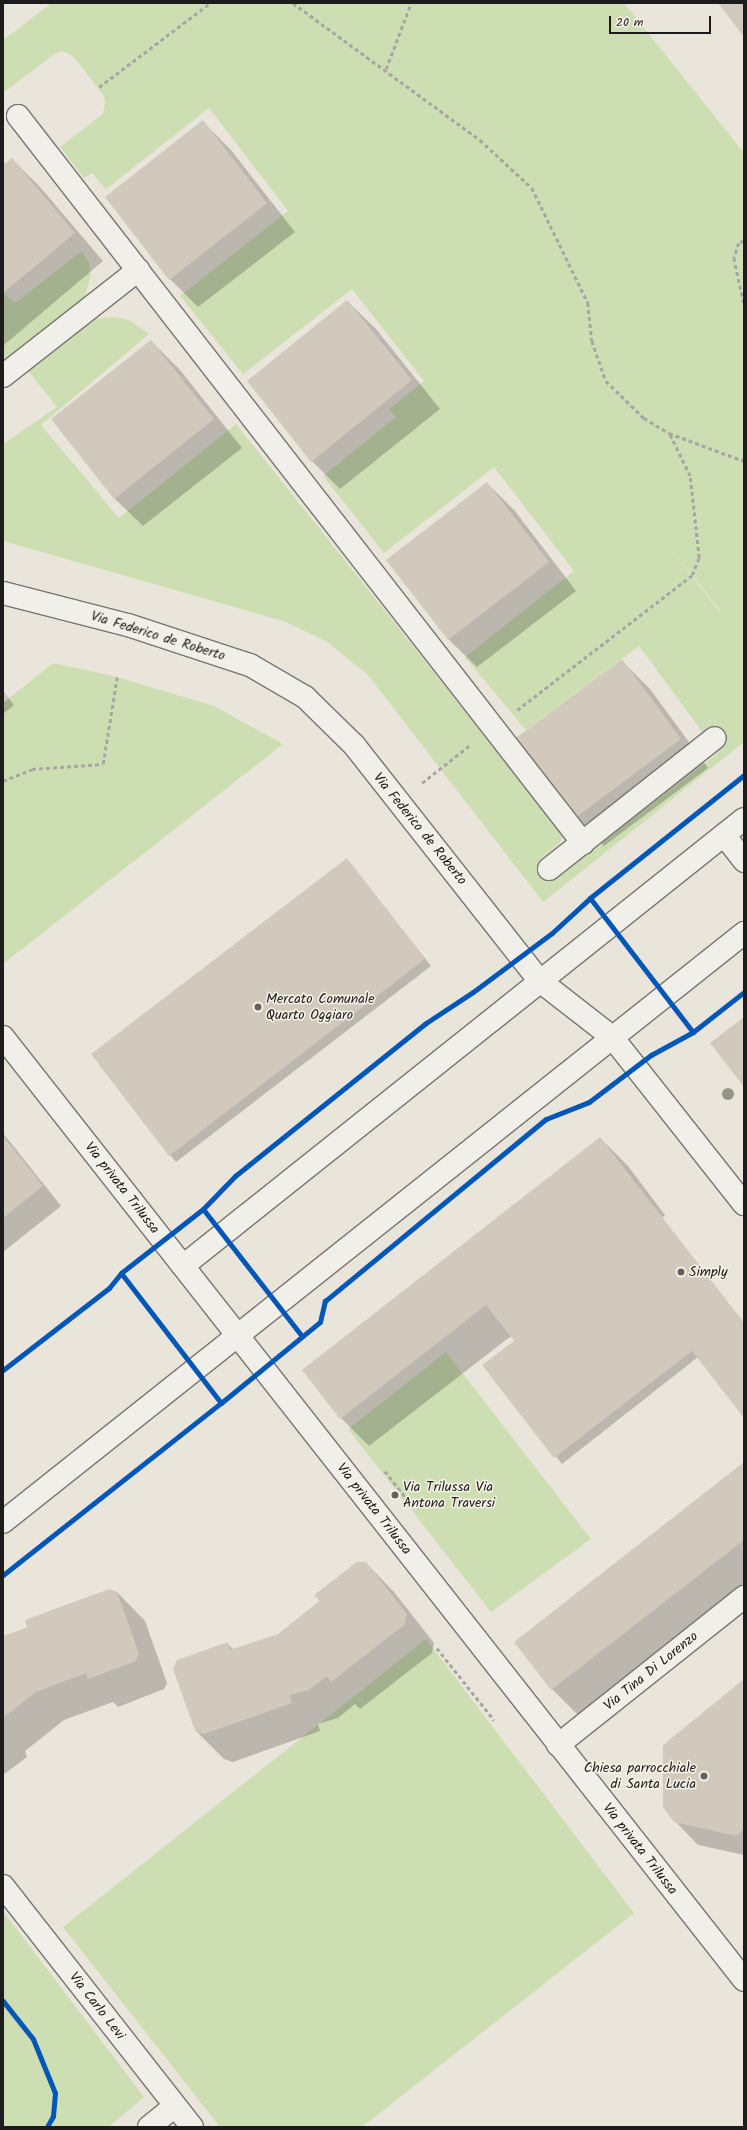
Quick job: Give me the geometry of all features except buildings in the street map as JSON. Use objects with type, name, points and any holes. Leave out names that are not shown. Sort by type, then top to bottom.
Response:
[{"type":"street","points":[[18,116],[583,843]]},
{"type":"street","points":[[3,376],[138,270]]},
{"type":"street","name":"Via Federico de Roberto","points":[[3,593],[128,625],[250,665],[305,697],[354,745],[540,981],[612,1037],[744,1204]]},
{"type":"street","points":[[549,869],[715,738]]},
{"type":"street","points":[[183,1266],[744,819]]},
{"type":"street","points":[[724,835],[744,861]]},
{"type":"street","points":[[3,1522],[744,933]]},
{"type":"street","name":"Via privata Trilussa","points":[[3,1037],[744,1980]]},
{"type":"street","name":"Via Tina Di Lorenzo","points":[[558,1745],[744,1597]]},
{"type":"street","name":"Via Carlo Levi","points":[[3,1886],[192,2127]]},
{"type":"street","points":[[149,2127],[175,2106]]},
{"type":"path","points":[[100,87],[210,3]]},
{"type":"path","points":[[293,3],[386,69],[480,140],[532,188],[588,303],[592,341],[606,382],[644,418],[669,433],[744,461]]},
{"type":"path","points":[[386,69],[411,3]]},
{"type":"path","points":[[744,241],[739,243],[734,258],[744,304]]},
{"type":"path","points":[[398,802],[692,575],[699,558],[690,476],[669,433]]},
{"type":"path","points":[[3,781],[32,769],[102,764],[117,677]]},
{"type":"path","points":[[385,1471],[414,1508]]},
{"type":"path","points":[[437,1648],[494,1720]]},
{"type":"green space","points":[[52,3],[624,3],[744,153],[744,742],[543,902],[368,675],[326,641],[283,621],[3,541],[3,444],[57,407],[28,371],[95,319],[113,317],[129,320],[149,334],[41,425],[119,518],[236,424],[559,829],[562,836],[560,843],[537,862],[552,882],[718,753],[639,646],[526,730],[465,657],[574,571],[494,467],[384,553],[323,476],[396,417],[389,409],[424,381],[352,289],[243,374],[180,296],[288,211],[209,108],[106,189],[92,173],[84,178],[60,147],[103,114],[105,103],[104,96],[78,62],[71,55],[62,51],[53,55],[3,93],[3,40]],"holes":[[[669,547],[692,575],[721,612]]]},
{"type":"green space","points":[[82,251],[89,263],[91,275],[85,296],[3,364],[3,293],[15,303]]},
{"type":"green space","points":[[53,663],[117,677],[214,706],[283,744],[3,964],[3,703]]},
{"type":"green space","points":[[446,1352],[591,1539],[491,1612],[348,1429]]},
{"type":"green space","points":[[426,1639],[634,1913],[362,2127],[220,2127],[63,1927]]},
{"type":"green space","points":[[3,1911],[144,2097],[109,2127],[3,2127]]},
{"type":"cycle path","points":[[3,1370],[109,1288],[121,1273],[203,1209],[235,1176],[426,1023],[473,992],[552,933],[590,898],[744,775]]},
{"type":"cycle path","points":[[590,898],[693,1032]]},
{"type":"cycle path","points":[[3,1575],[221,1403],[320,1322],[325,1301],[546,1119],[589,1102],[651,1055],[693,1032],[744,992]]},
{"type":"cycle path","points":[[203,1209],[301,1335]]},
{"type":"cycle path","points":[[121,1273],[221,1403]]},
{"type":"cycle path","points":[[3,2001],[33,2039],[55,2093],[53,2116],[47,2127]]},
{"type":"place","name":"Mercato Comunale Quarto Oggiaro","points":[[258,1007]]},
{"type":"place","name":"Simply","points":[[681,1272]]},
{"type":"place","name":"Via Trilussa Via Antona Traversi","points":[[395,1495]]},
{"type":"place","name":"Chiesa parrocchiale di Santa Lucia","points":[[704,1776]]}]
